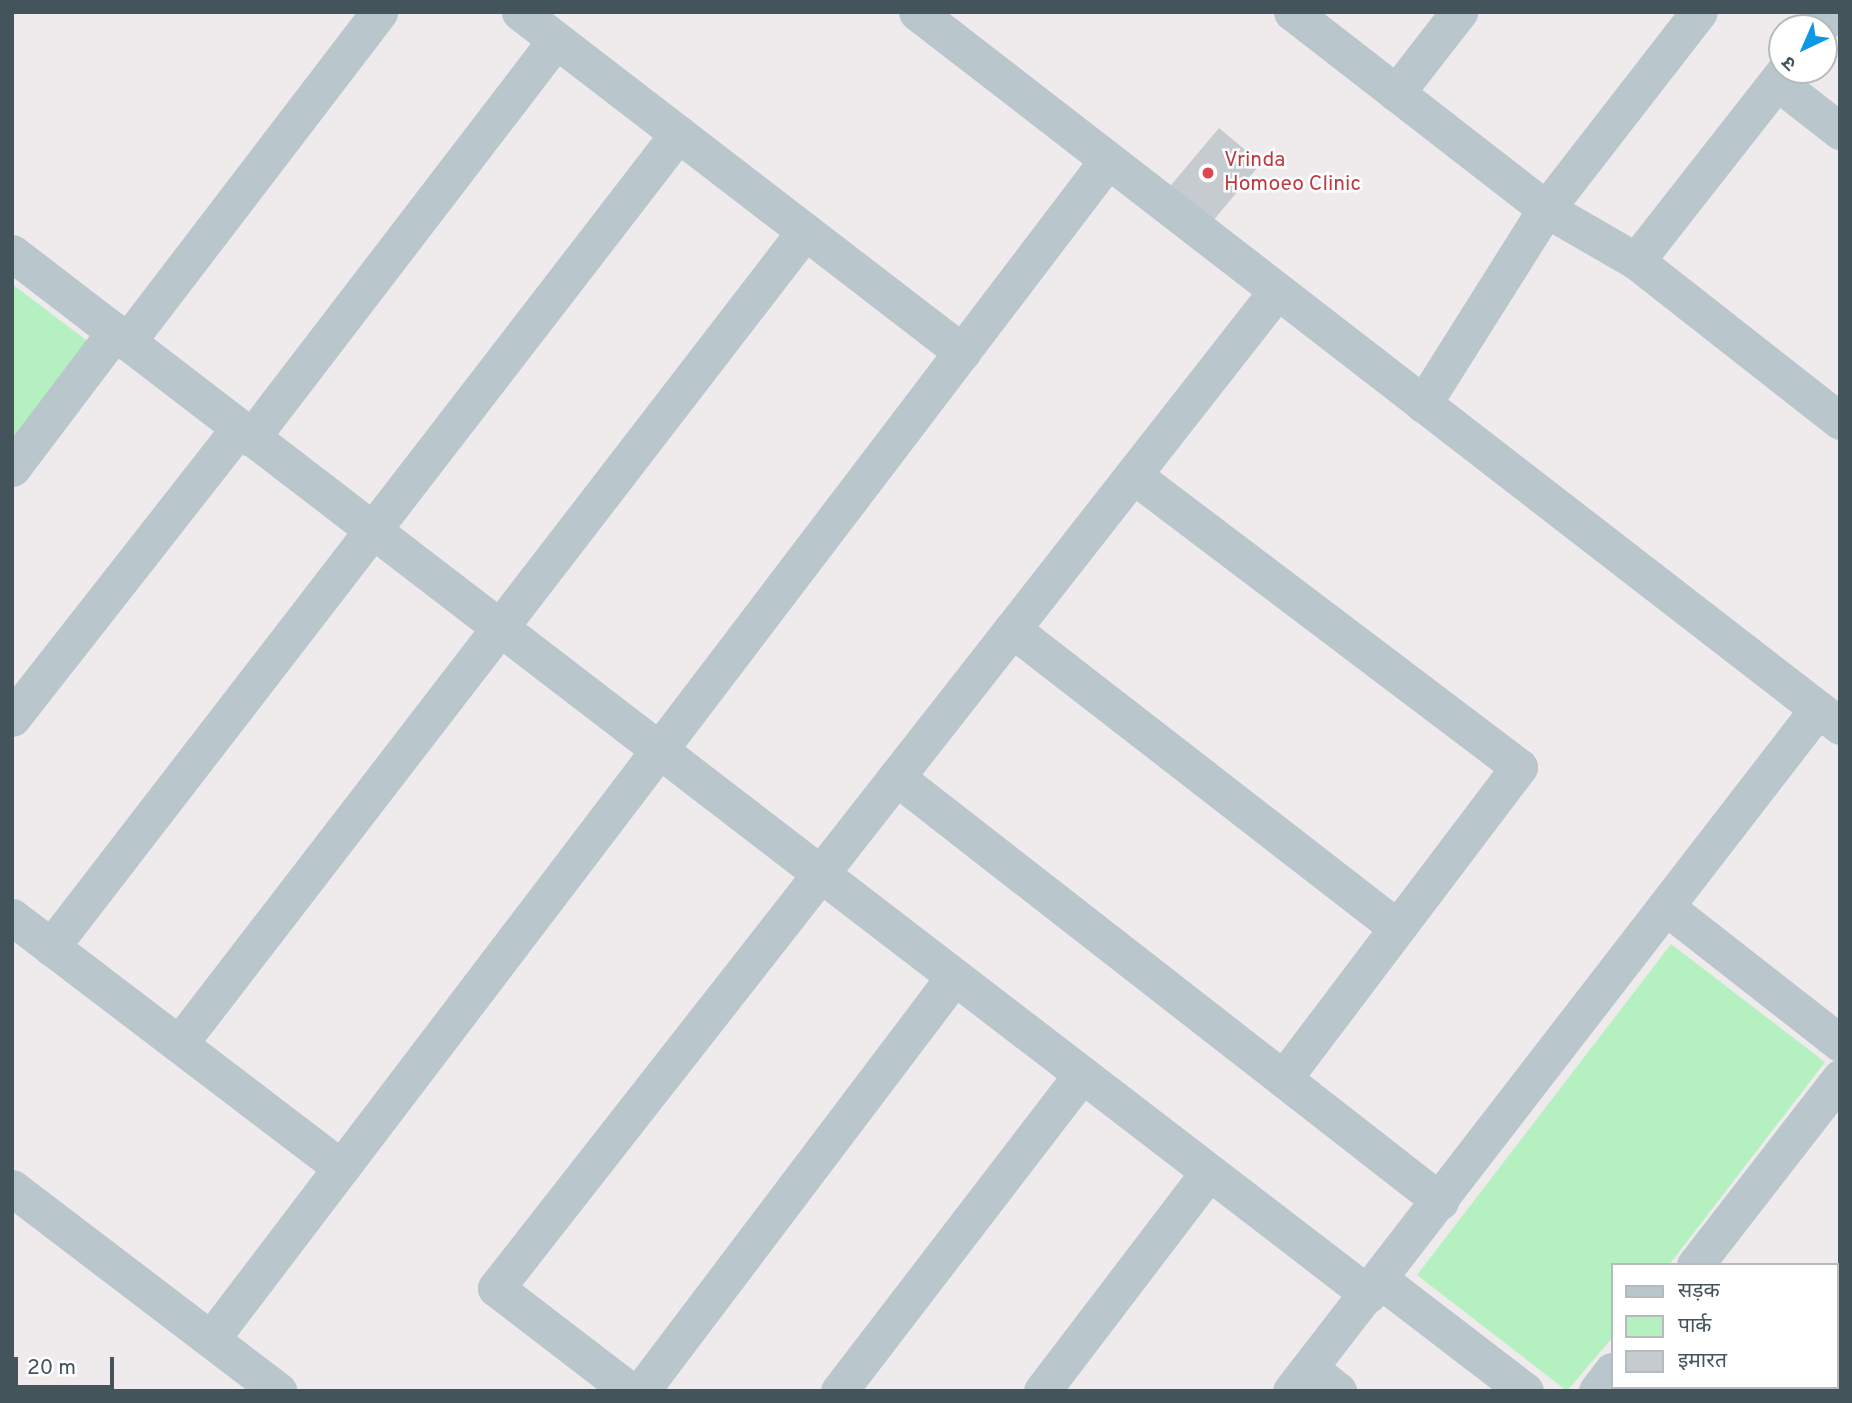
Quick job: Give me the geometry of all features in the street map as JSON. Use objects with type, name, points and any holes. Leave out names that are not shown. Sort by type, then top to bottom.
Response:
[{"type":"street","points":[[12,468],[121,337],[379,12]]},
{"type":"street","points":[[520,12],[962,352]]},
{"type":"street","points":[[1292,12],[1546,209],[1636,261],[1840,421]]},
{"type":"street","points":[[1396,93],[1459,12]]},
{"type":"street","points":[[1423,404],[1546,209],[1699,12]]},
{"type":"street","points":[[919,13],[1829,718],[1666,908],[1300,1379],[1338,1391]]},
{"type":"street","points":[[12,718],[245,433],[556,40]]},
{"type":"street","points":[[1636,261],[1776,84]]},
{"type":"street","points":[[1790,84],[1840,131]]},
{"type":"street","points":[[51,947],[678,134]]},
{"type":"street","points":[[211,1339],[1108,160]]},
{"type":"street","points":[[179,1044],[805,231]]},
{"type":"street","points":[[12,253],[1209,1172],[1525,1391]]},
{"type":"street","points":[[630,1391],[496,1288],[1277,291]]},
{"type":"street","points":[[1133,475],[1518,767],[1283,1079]]},
{"type":"street","points":[[1012,629],[1397,928]]},
{"type":"street","points":[[896,777],[1440,1201]]},
{"type":"street","points":[[1666,908],[1840,1043]]},
{"type":"street","points":[[12,917],[341,1168]]},
{"type":"street","points":[[641,1391],[954,976]]},
{"type":"street","points":[[839,1391],[1082,1074]]},
{"type":"street","points":[[1697,1263],[1840,1078]]},
{"type":"street","points":[[1042,1391],[1209,1172]]},
{"type":"street","points":[[12,1188],[278,1391]]},
{"type":"street","points":[[1597,1391],[1610,1374]]},
{"type":"green space","points":[[12,284],[90,343],[12,445]]},
{"type":"green space","points":[[1671,944],[1825,1062],[1671,1263],[1610,1263],[1610,1340],[1567,1391],[1417,1275]]},
{"type":"building","points":[[1219,128],[1261,163],[1210,225],[1168,189]]},
{"type":"place","name":"Vrinda Homoeo Clinic","points":[[1208,173]]}]
